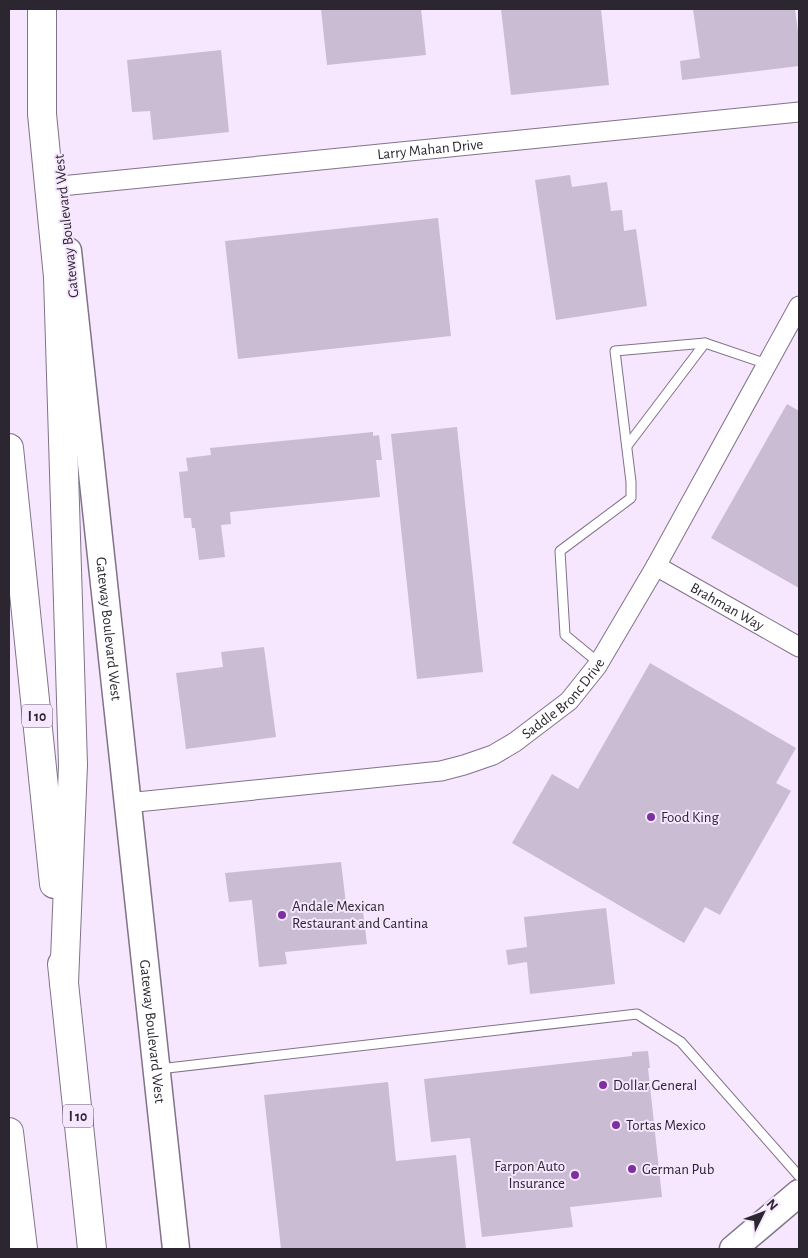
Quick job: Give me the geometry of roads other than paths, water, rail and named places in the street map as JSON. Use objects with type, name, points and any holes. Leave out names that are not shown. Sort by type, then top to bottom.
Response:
[{"type":"highway","points":[[42,9],[42,114],[58,277],[73,766],[64,983]]},
{"type":"highway","name":"I 10","points":[[9,448],[92,1249]]},
{"type":"highway","points":[[9,1132],[23,1249]]},
{"type":"main road","name":"Gateway Boulevard West","points":[[42,9],[176,1249]]},
{"type":"main road","points":[[733,1249],[799,1194]]},
{"type":"street","name":"Larry Mahan Drive","points":[[61,186],[799,112]]},
{"type":"street","name":"Saddle Bronc Drive","points":[[127,803],[441,772],[493,755],[535,728],[569,701],[599,663],[656,566],[799,306]]},
{"type":"street","name":"Brahman Way","points":[[656,566],[799,647]]},
{"type":"lane","points":[[599,663],[565,635],[560,551],[631,498],[627,446],[615,351],[705,343],[767,364]]},
{"type":"lane","points":[[627,446],[705,343]]},
{"type":"lane","points":[[157,1069],[637,1014],[681,1042],[799,1176]]},
{"type":"place","name":"Food King","points":[[651,817]]},
{"type":"place","name":"Andale Mexican Restaurant and Cantina","points":[[282,915]]},
{"type":"place","name":"Dollar General","points":[[603,1085]]},
{"type":"place","name":"Tortas Mexico","points":[[616,1125]]},
{"type":"place","name":"German Pub","points":[[632,1169]]},
{"type":"place","name":"Farpon Auto Insurance","points":[[575,1175]]}]
